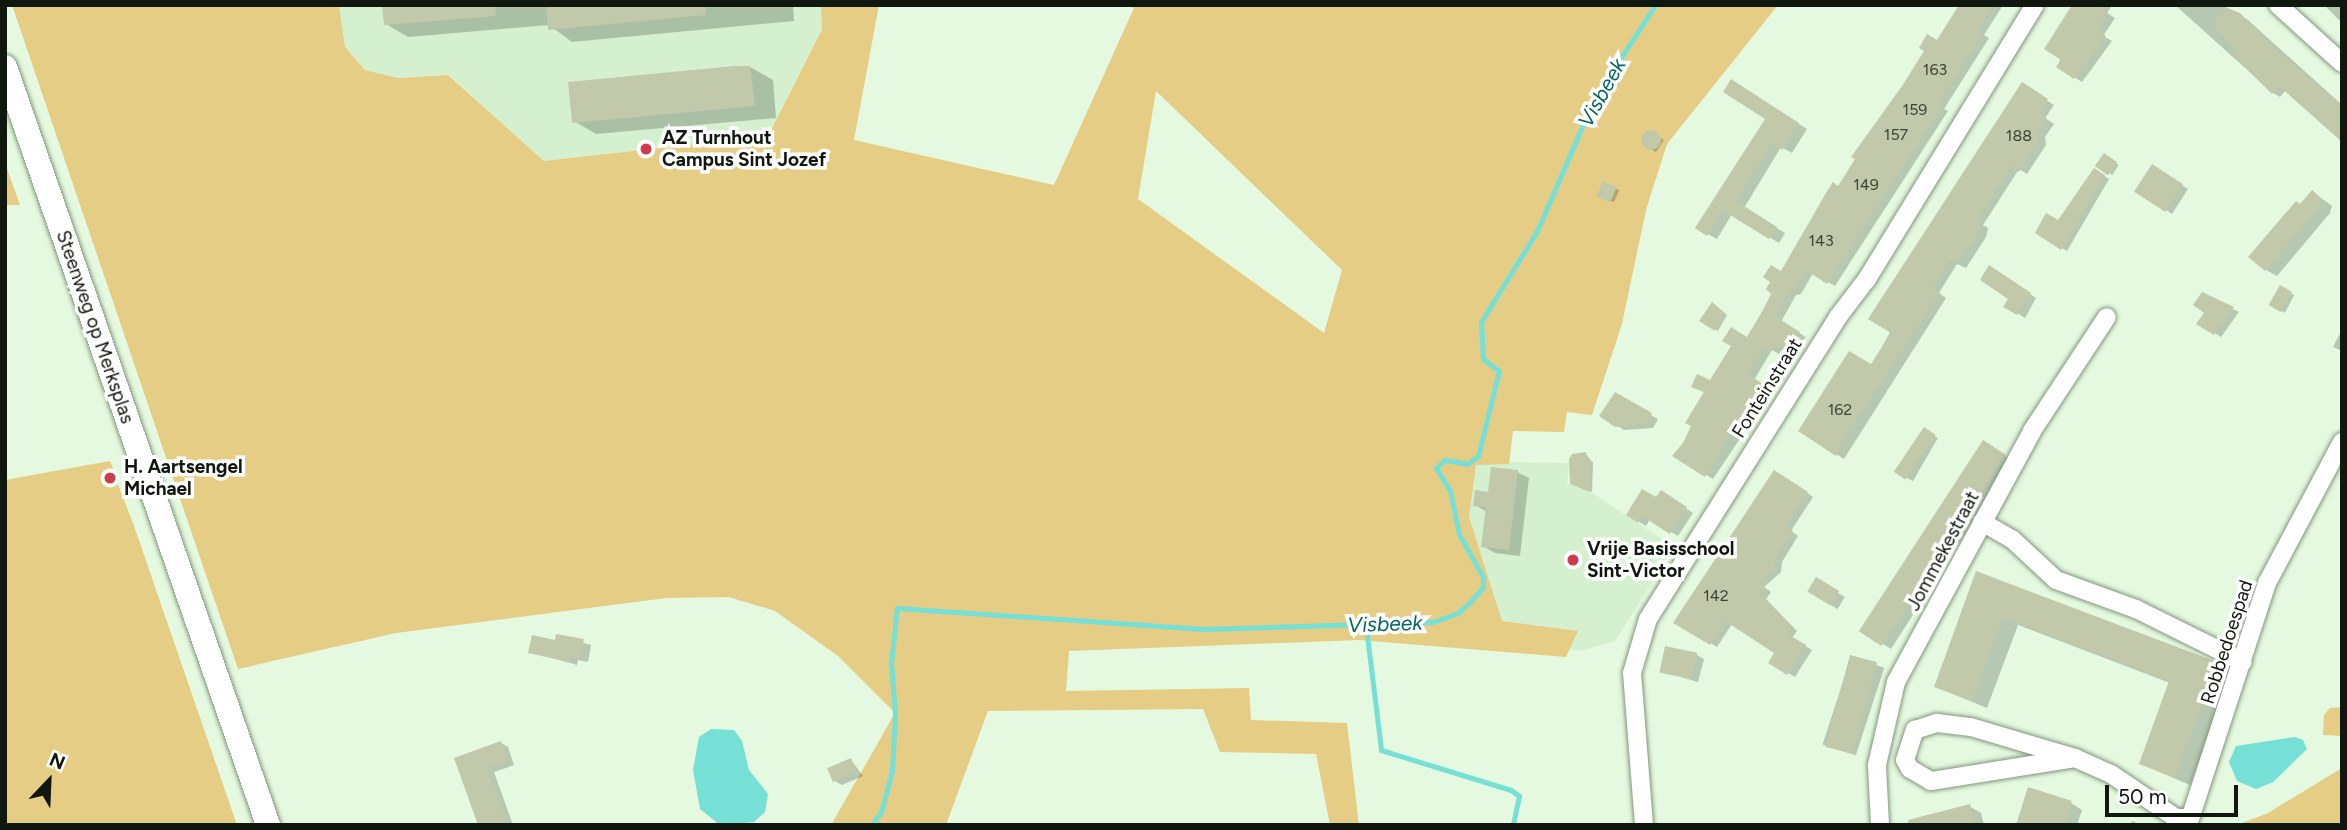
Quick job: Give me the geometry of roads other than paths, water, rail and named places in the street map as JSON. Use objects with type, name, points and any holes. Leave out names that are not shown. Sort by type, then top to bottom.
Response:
[{"type":"street","name":"Fonteinstraat","points":[[1644,825],[1632,673],[1648,619],[1838,317],[1867,279],[2035,5]]},
{"type":"street","points":[[2278,5],[2342,63]]},
{"type":"street","name":"Steenweg op Merksplas","points":[[5,68],[268,825]]},
{"type":"street","name":"Jommekestraat","points":[[1880,825],[1877,765],[1888,704],[1909,656],[2032,431],[2107,317]]},
{"type":"street","name":"Robbedoespad","points":[[2189,821],[2243,663],[2267,583],[2342,442]]},
{"type":"street","points":[[1982,522],[2012,539],[2056,580],[2136,609],[2243,663]]},
{"type":"street","points":[[2075,758],[1931,781],[1910,769],[1905,760],[1915,730],[1937,723],[2015,737],[2075,758],[2111,774],[2176,818],[2189,821]]},
{"type":"water","points":[[711,729],[734,730],[742,741],[749,770],[768,794],[765,812],[754,822],[720,825],[700,809],[693,770],[699,737]]},
{"type":"water","points":[[2295,737],[2303,740],[2307,749],[2273,782],[2256,789],[2237,781],[2229,762],[2236,746]]},
{"type":"waterway","name":"Visbeek","points":[[871,825],[881,812],[892,771],[895,714],[891,663],[897,608],[1207,629],[1433,622],[1458,613],[1471,601],[1483,587],[1483,577],[1459,534],[1450,491],[1436,468],[1445,460],[1467,464],[1478,456],[1499,371],[1483,359],[1481,322],[1537,231],[1594,99],[1655,5]]},
{"type":"waterway","points":[[1366,627],[1381,750],[1511,790],[1519,796],[1513,825]]},
{"type":"place","name":"AZ Turnhout Campus Sint Jozef","points":[[646,149]]},
{"type":"place","name":"H. Aartsengel Michael","points":[[110,478]]},
{"type":"place","name":"Vrije Basisschool Sint-Victor","points":[[1573,560]]}]
